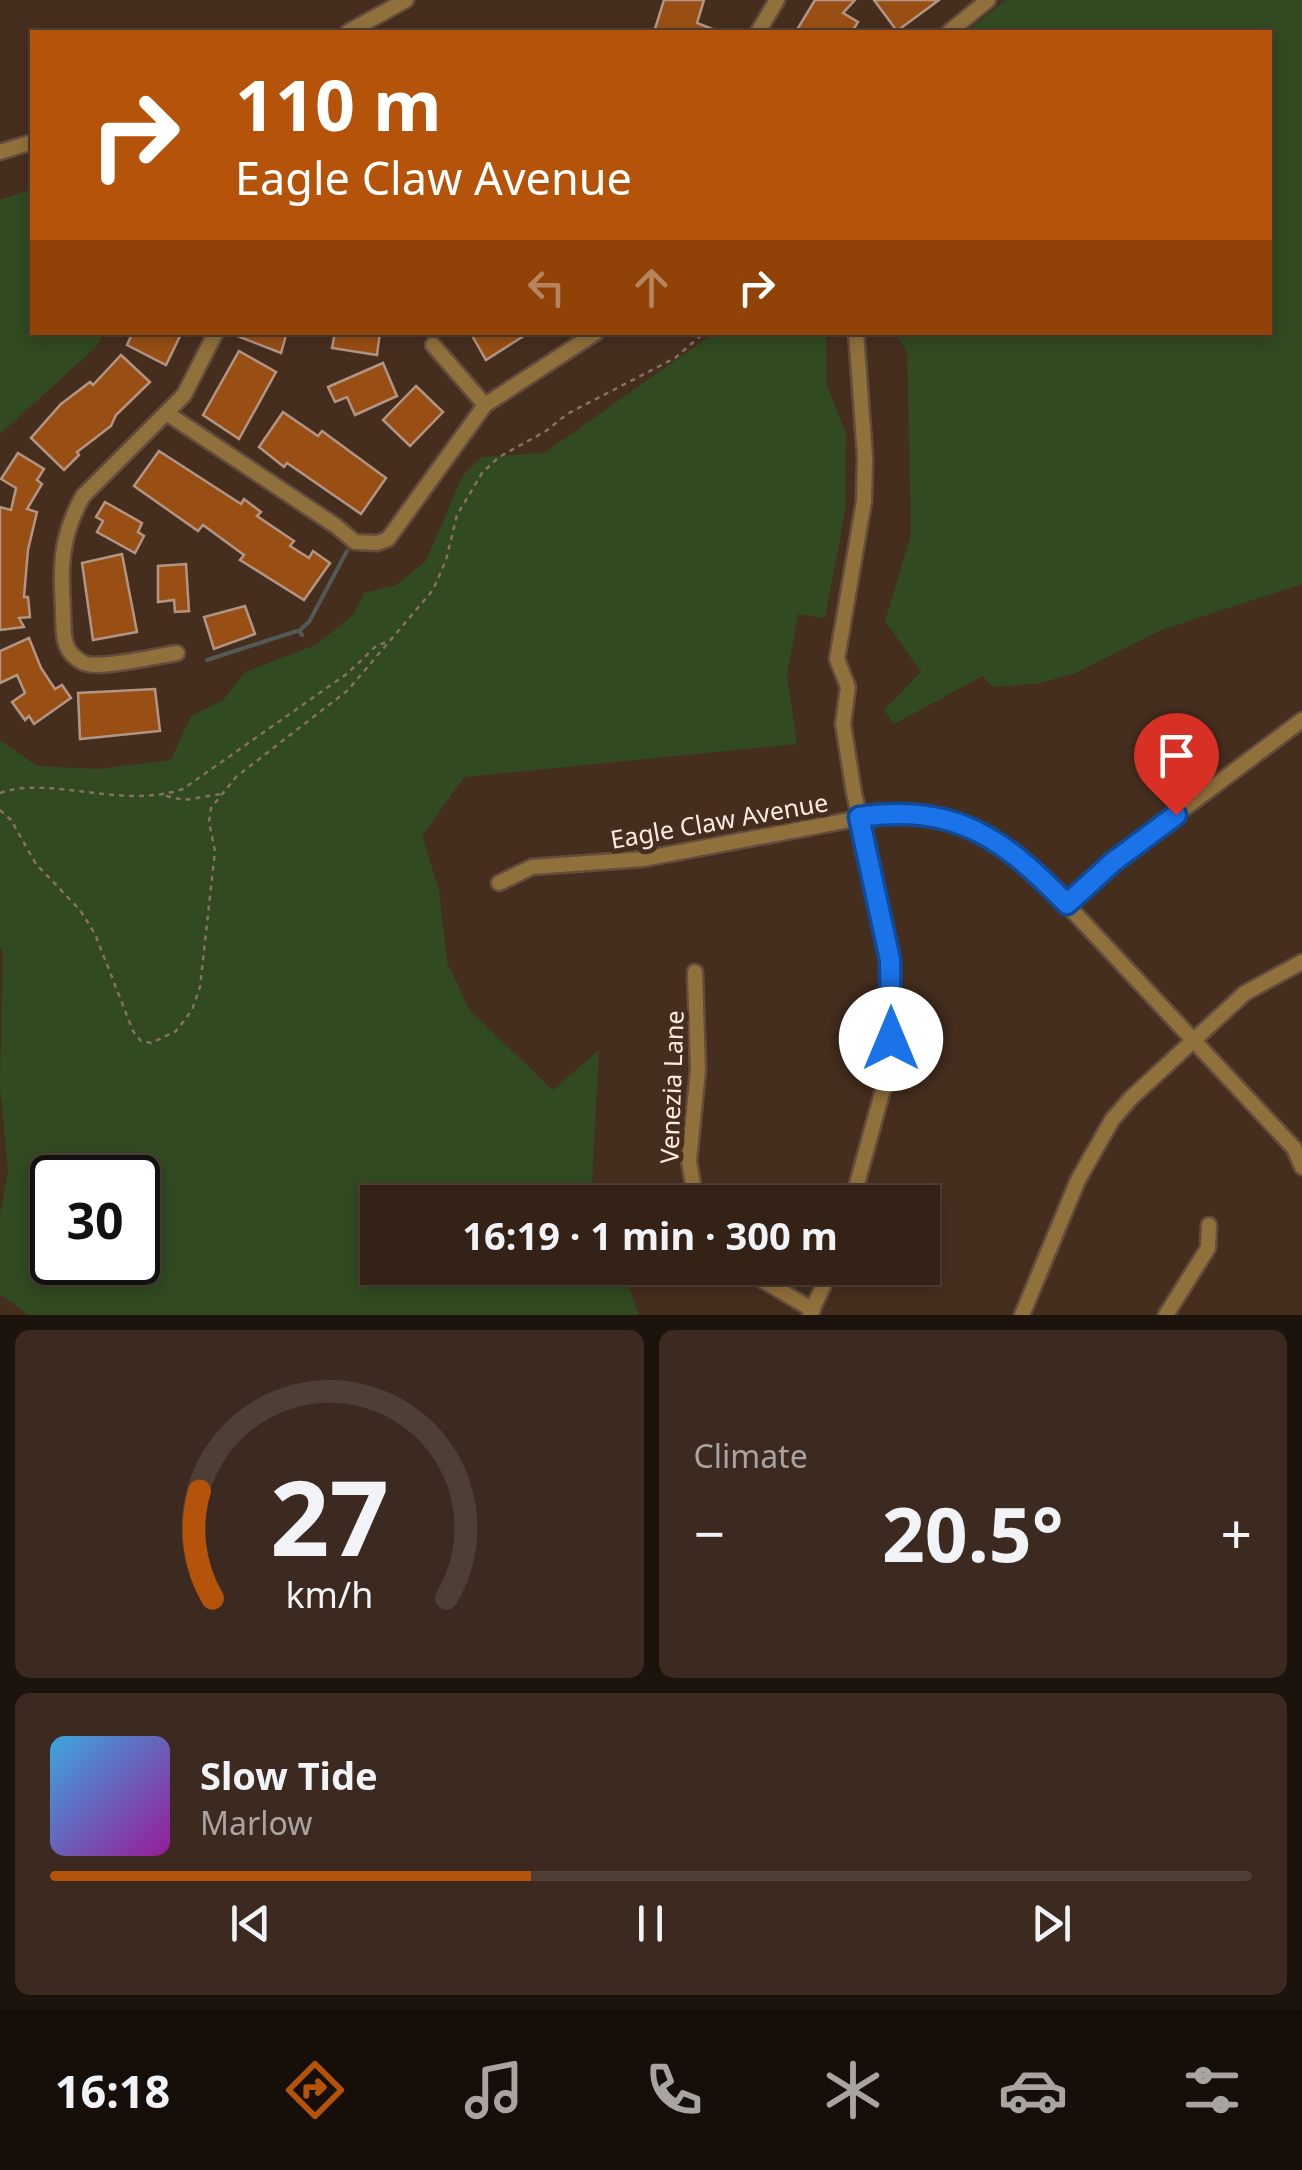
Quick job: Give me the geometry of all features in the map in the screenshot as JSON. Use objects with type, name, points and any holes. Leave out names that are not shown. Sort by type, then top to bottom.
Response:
[{"type":"street","points":[[352,30],[406,0]]},
{"type":"street","points":[[759,30],[777,0]]},
{"type":"street","points":[[951,30],[988,0]]},
{"type":"street","points":[[0,152],[30,143]]},
{"type":"street","points":[[176,654],[126,659],[108,666],[86,664],[67,649],[60,582],[65,536],[96,478],[168,414],[200,370],[215,335]]},
{"type":"street","points":[[168,414],[336,526],[345,536],[366,544],[388,539],[397,531],[409,508],[485,406],[592,335]]},
{"type":"street","points":[[856,335],[866,475],[837,659],[848,687],[843,724],[859,817],[884,922],[892,997],[887,1075],[857,1185]]},
{"type":"street","points":[[434,345],[485,406]]},
{"type":"street","points":[[1067,904],[1113,862],[1302,720]]},
{"type":"street","name":"Eagle Claw Avenue","points":[[499,884],[532,868],[643,859],[859,817],[912,813],[964,824],[1008,847],[1067,904],[1298,1150],[1302,1167]]},
{"type":"street","points":[[1022,1315],[1096,1144],[1131,1098],[1244,993],[1302,962]]},
{"type":"street","name":"Venezia Lane","points":[[693,1185],[689,1161],[698,1070],[695,972]]},
{"type":"street","points":[[1166,1315],[1208,1248],[1209,1225]]},
{"type":"street","points":[[769,1285],[812,1312],[824,1285]]},
{"type":"path","points":[[0,810],[11,820],[36,864],[80,910],[95,934],[133,1031],[141,1040],[151,1043],[176,1031],[192,1010],[200,987],[215,851],[209,822],[211,808],[221,794],[313,713],[348,690],[390,642],[439,580],[457,515],[490,465],[567,414],[674,358],[701,335]]},
{"type":"path","points":[[165,795],[204,776],[348,673],[376,646],[390,642]]},
{"type":"path","points":[[0,793],[18,786],[96,796],[165,795],[184,800],[221,794]]},
{"type":"green space","points":[[1006,0],[1302,0],[1302,584],[1161,630],[1076,673],[1036,684],[992,687],[983,676],[894,724],[884,710],[921,672],[885,621],[911,534],[907,351],[895,335],[1272,335],[1272,30],[968,30]]},
{"type":"green space","points":[[30,190],[30,335],[104,335],[97,346],[0,434],[0,200]]},
{"type":"green space","points":[[711,335],[826,335],[827,385],[846,434],[845,512],[825,618],[798,614],[787,676],[797,744],[464,777],[422,836],[439,890],[447,962],[469,1010],[553,1090],[599,1050],[593,1185],[360,1185],[360,1285],[628,1285],[639,1315],[28,1315],[0,1294],[0,1216],[8,1170],[0,1087],[3,953],[0,740],[37,766],[98,769],[171,760],[191,716],[223,700],[245,672],[316,645],[353,615],[364,593],[396,585],[426,561],[463,475],[482,457],[544,453]]},
{"type":"building","points":[[664,0],[704,0],[697,23],[715,30],[655,30]]},
{"type":"building","points":[[815,0],[855,0],[843,13],[858,22],[853,30],[798,28]]},
{"type":"building","points":[[874,0],[939,0],[898,30]]},
{"type":"building","points":[[132,335],[181,335],[166,365],[127,345]]},
{"type":"building","points":[[235,335],[286,335],[281,353]]},
{"type":"building","points":[[334,335],[380,335],[377,355],[332,348]]},
{"type":"building","points":[[472,335],[525,335],[486,360]]},
{"type":"building","points":[[239,351],[276,372],[239,439],[203,415]]},
{"type":"building","points":[[121,355],[150,382],[116,415],[111,426],[77,452],[79,455],[64,470],[31,438],[61,404],[90,382],[93,385]]},
{"type":"building","points":[[383,363],[397,396],[355,415],[347,397],[335,402],[328,387]]},
{"type":"building","points":[[416,386],[443,412],[410,446],[383,420]]},
{"type":"building","points":[[283,412],[318,436],[322,431],[386,478],[361,514],[259,447]]},
{"type":"building","points":[[159,451],[241,504],[244,499],[261,512],[257,516],[294,541],[290,546],[309,558],[313,551],[330,563],[304,600],[240,560],[244,555],[203,525],[198,531],[134,486]]},
{"type":"building","points":[[18,453],[44,469],[37,480],[42,484],[27,509],[37,512],[28,550],[24,597],[28,597],[30,617],[19,618],[24,627],[0,630],[0,507],[11,510],[16,488],[1,479]]},
{"type":"building","points":[[105,502],[142,523],[138,532],[144,536],[135,553],[97,532],[103,521],[96,517]]},
{"type":"building","points":[[122,554],[137,632],[93,640],[82,563]]},
{"type":"building","points":[[186,564],[189,611],[175,612],[174,600],[158,602],[158,566]]},
{"type":"building","points":[[245,606],[255,634],[214,649],[204,617]]},
{"type":"building","points":[[29,638],[55,689],[62,685],[71,698],[34,724],[29,716],[25,720],[12,702],[25,693],[17,675],[0,683],[0,651]]},
{"type":"building","points":[[155,689],[160,731],[80,739],[78,693]]},
{"type":"waterway","points":[[302,635],[299,631],[309,622],[347,551]]},
{"type":"waterway","points":[[207,660],[297,631]]},
{"type":"route","points":[[891,1039],[890,960],[859,817],[912,813],[964,824],[1008,847],[1067,904],[1113,862],[1176,815]]}]
